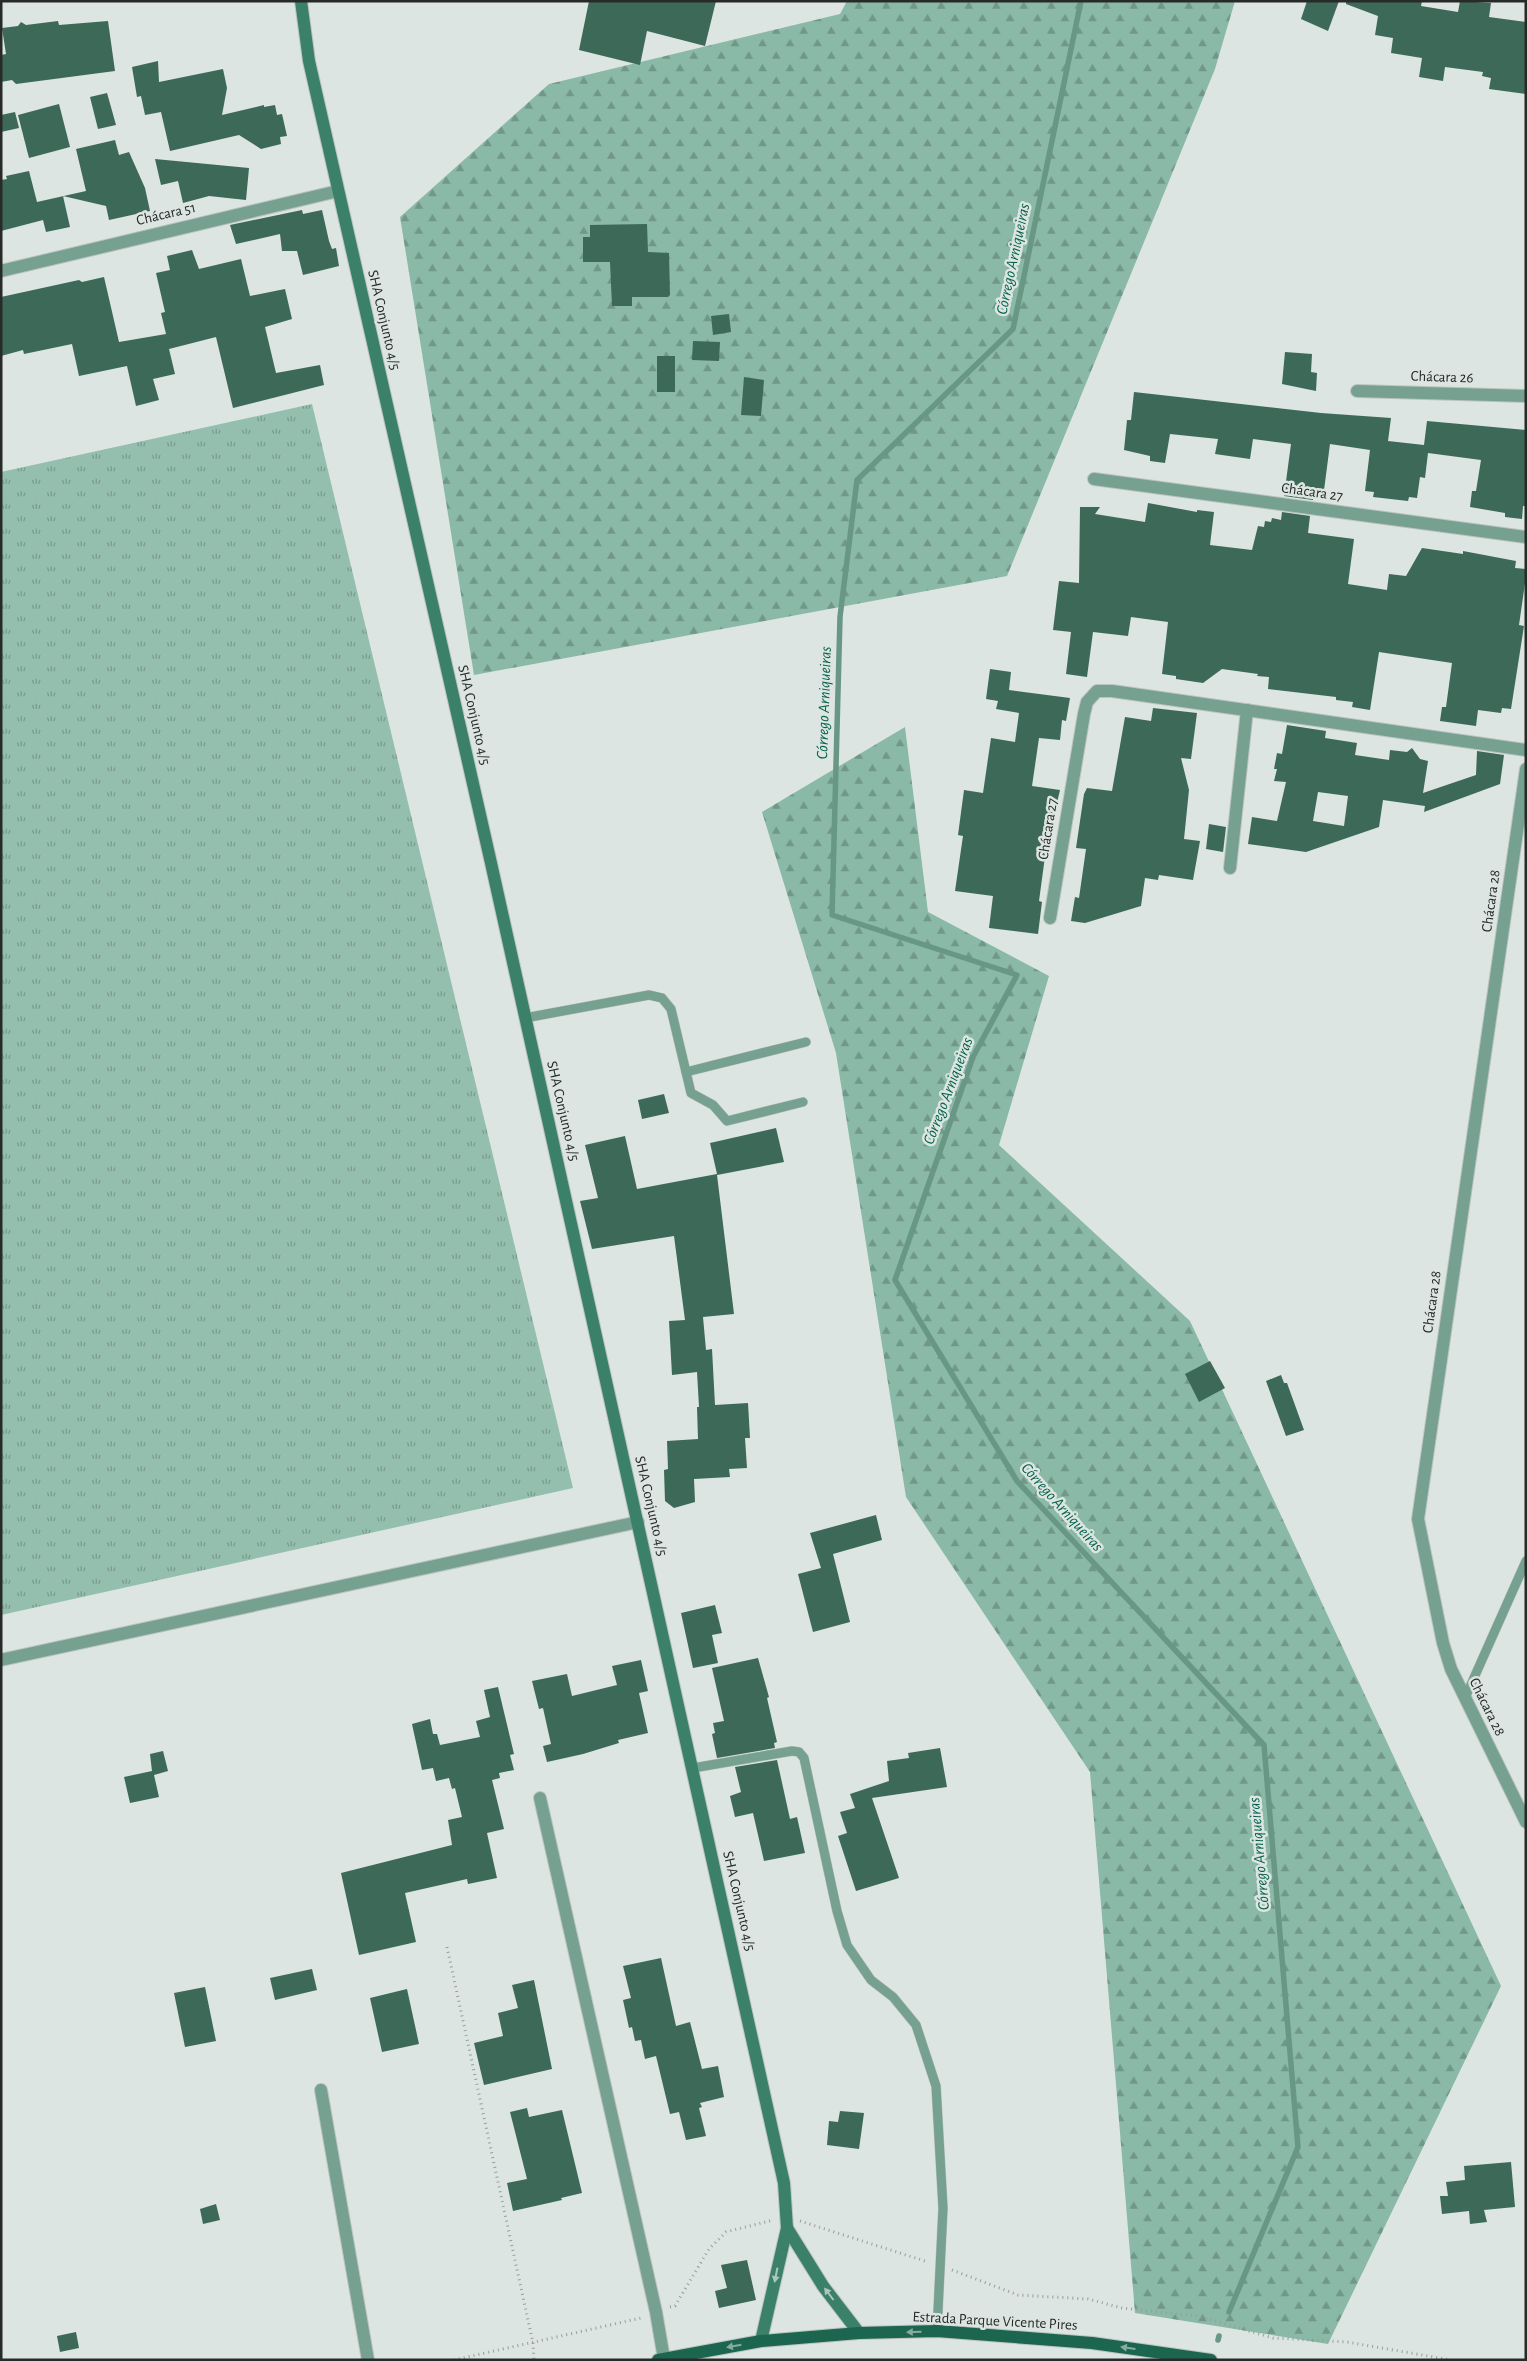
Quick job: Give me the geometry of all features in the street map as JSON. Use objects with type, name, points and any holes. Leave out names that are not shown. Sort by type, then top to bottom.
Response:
[{"type":"main road","name":"Estrada Parque Vicente Pires","points":[[661,2359],[761,2341],[858,2332],[937,2331],[1092,2343],[1211,2360]]},
{"type":"street","name":"SHA Conjunto 4/5","points":[[300,1],[309,61],[638,1522],[784,2182],[787,2228],[761,2341]]},
{"type":"street","name":"Chácara 51","points":[[1,271],[338,191]]},
{"type":"street","name":"Chácara 26","points":[[1357,391],[1526,396]]},
{"type":"street","name":"Chácara 27","points":[[1094,479],[1526,537]]},
{"type":"street","name":"Chácara 27","points":[[1050,918],[1084,714],[1092,695],[1097,691],[1112,691],[1526,750]]},
{"type":"street","points":[[1230,868],[1247,710]]},
{"type":"street","name":"Chácara 28","points":[[1526,769],[1418,1511],[1419,1530],[1443,1643],[1451,1669],[1526,1822]]},
{"type":"street","points":[[1,1660],[638,1522]]},
{"type":"street","points":[[540,1798],[656,2312],[661,2359]]},
{"type":"street","points":[[321,2090],[368,2360]]},
{"type":"street","name":"SHA Conjunto 4/5","points":[[787,2228],[823,2286],[858,2332]]},
{"type":"lane","points":[[525,1018],[649,995],[662,998],[671,1009],[691,1093],[713,1105],[726,1121],[803,1102]]},
{"type":"lane","points":[[686,1072],[806,1042]]},
{"type":"lane","points":[[1465,1698],[1526,1561]]},
{"type":"lane","points":[[693,1768],[792,1750],[799,1752],[804,1758],[837,1911],[847,1945],[871,1980],[893,1997],[916,2025],[936,2086],[943,2208],[937,2331]]},
{"type":"path","points":[[447,1947],[531,2333],[534,2360]]},
{"type":"green space","points":[[847,1],[1235,1],[1215,69],[1007,576],[474,675],[400,217],[549,84],[840,14]]},
{"type":"green space","points":[[312,404],[573,1488],[1,1615],[1,472]]},
{"type":"green space","points":[[905,727],[928,912],[1049,976],[999,1145],[1190,1321],[1501,1986],[1328,2344],[1135,2313],[1090,1772],[906,1497],[836,1053],[762,812]]},
{"type":"building","points":[[589,1],[716,1],[705,46],[647,31],[640,65],[579,50]]},
{"type":"building","points":[[1307,1],[1339,1],[1328,31],[1301,19]]},
{"type":"building","points":[[1346,1],[1422,1],[1421,6],[1458,12],[1460,1],[1491,3],[1489,17],[1526,22],[1526,94],[1489,89],[1491,78],[1482,76],[1483,72],[1445,67],[1443,81],[1419,77],[1422,58],[1391,53],[1393,38],[1375,35],[1378,16],[1346,4]]},
{"type":"building","points":[[58,21],[59,25],[108,21],[115,71],[16,84],[12,80],[1,82],[1,55],[6,54],[2,28],[18,26],[21,22],[26,25]]},
{"type":"building","points":[[158,61],[159,82],[223,69],[227,88],[222,115],[264,105],[264,107],[275,105],[277,115],[282,114],[287,136],[280,137],[281,144],[261,149],[239,135],[170,151],[161,112],[145,115],[141,96],[137,97],[132,67]]},
{"type":"building","points":[[107,93],[116,125],[98,129],[90,97]]},
{"type":"building","points":[[59,104],[70,147],[29,158],[18,115]]},
{"type":"building","points":[[15,112],[19,128],[1,132],[1,115]]},
{"type":"building","points":[[115,140],[119,155],[129,152],[145,188],[150,211],[109,220],[106,206],[63,196],[86,191],[76,149]]},
{"type":"building","points":[[155,159],[249,168],[246,200],[209,196],[183,203],[178,181],[161,185]]},
{"type":"building","points":[[29,171],[37,202],[63,196],[70,227],[46,232],[43,220],[1,231],[1,180],[7,179],[6,176]]},
{"type":"building","points":[[302,210],[303,214],[322,210],[329,241],[332,249],[336,248],[339,266],[303,275],[297,251],[282,251],[280,234],[236,244],[230,225]]},
{"type":"building","points":[[647,224],[648,252],[669,253],[670,295],[668,297],[632,297],[632,306],[612,306],[610,262],[583,262],[583,237],[590,237],[590,225]]},
{"type":"building","points":[[192,250],[199,269],[241,259],[250,296],[285,289],[292,319],[265,327],[276,373],[320,365],[324,385],[233,408],[216,337],[169,349],[175,374],[153,379],[159,400],[136,406],[127,366],[79,376],[72,344],[24,354],[23,350],[1,356],[1,297],[79,280],[82,282],[104,277],[119,342],[166,334],[161,313],[165,312],[156,273],[170,270],[167,256]]},
{"type":"building","points":[[729,314],[731,332],[713,335],[711,316]]},
{"type":"building","points":[[693,341],[720,342],[719,361],[692,360]]},
{"type":"building","points":[[1285,352],[1312,354],[1311,372],[1317,373],[1316,391],[1282,384]]},
{"type":"building","points":[[657,356],[675,356],[675,392],[657,392]]},
{"type":"building","points":[[744,377],[764,380],[761,416],[741,415]]},
{"type":"building","points":[[1134,392],[1321,413],[1391,418],[1388,441],[1424,445],[1427,421],[1526,430],[1526,506],[1523,506],[1522,519],[1505,517],[1505,513],[1470,507],[1472,491],[1476,491],[1481,460],[1428,453],[1425,478],[1420,477],[1417,498],[1409,497],[1408,501],[1373,497],[1374,492],[1365,491],[1370,450],[1330,444],[1323,498],[1313,497],[1313,500],[1284,496],[1291,444],[1253,439],[1250,459],[1215,454],[1218,439],[1170,434],[1165,463],[1150,461],[1150,456],[1124,450],[1127,420],[1131,420]]},
{"type":"building","points":[[1148,503],[1197,512],[1197,510],[1214,512],[1210,545],[1252,550],[1258,526],[1264,527],[1265,521],[1271,522],[1272,518],[1281,520],[1282,512],[1310,516],[1308,533],[1354,539],[1348,584],[1387,590],[1389,574],[1406,576],[1422,548],[1463,554],[1463,551],[1516,561],[1515,568],[1526,569],[1526,576],[1519,625],[1524,626],[1511,709],[1502,708],[1501,713],[1478,710],[1476,726],[1440,721],[1442,707],[1446,707],[1452,663],[1379,652],[1370,710],[1352,707],[1353,702],[1336,700],[1336,697],[1268,689],[1269,677],[1257,676],[1258,674],[1222,669],[1203,683],[1176,679],[1176,676],[1162,674],[1168,622],[1131,617],[1128,636],[1093,632],[1087,677],[1066,674],[1071,632],[1053,630],[1059,581],[1079,583],[1080,507],[1100,507],[1095,514],[1145,522]]},
{"type":"building","points":[[990,669],[1011,672],[1009,690],[1070,698],[1066,721],[1062,720],[1060,740],[1039,738],[1032,786],[1060,790],[1046,849],[1039,901],[1042,902],[1038,934],[989,928],[993,896],[955,891],[963,836],[958,835],[964,790],[983,793],[991,738],[1015,742],[1019,713],[996,709],[998,701],[986,699]]},
{"type":"building","points":[[1153,708],[1197,713],[1191,759],[1181,758],[1189,790],[1184,839],[1200,841],[1193,880],[1159,875],[1158,880],[1145,878],[1141,906],[1085,923],[1071,921],[1075,897],[1079,898],[1086,849],[1076,848],[1084,794],[1087,788],[1112,791],[1125,717],[1151,721]]},
{"type":"building","points":[[1287,725],[1326,731],[1325,738],[1357,743],[1355,755],[1389,760],[1390,750],[1407,752],[1412,748],[1420,759],[1428,761],[1423,793],[1476,775],[1477,751],[1504,755],[1500,784],[1424,812],[1425,806],[1383,800],[1379,827],[1306,852],[1248,844],[1252,817],[1277,821],[1286,782],[1274,781],[1277,769],[1274,769],[1277,753],[1282,754]],"holes":[[[1318,792],[1348,796],[1344,826],[1313,821]]]},
{"type":"building","points":[[1209,824],[1226,827],[1223,852],[1206,849]]},
{"type":"building","points":[[664,1094],[669,1113],[642,1119],[638,1100]]},
{"type":"building","points":[[776,1128],[784,1162],[717,1175],[734,1314],[703,1317],[706,1350],[712,1349],[715,1405],[748,1403],[750,1438],[745,1438],[747,1468],[729,1469],[730,1477],[694,1479],[695,1502],[674,1508],[665,1501],[664,1470],[668,1469],[667,1441],[698,1439],[697,1407],[699,1407],[697,1372],[672,1375],[669,1321],[685,1320],[674,1236],[592,1249],[580,1201],[598,1198],[585,1145],[625,1136],[637,1189],[717,1174],[710,1143]]},
{"type":"building","points":[[1210,1361],[1225,1388],[1199,1402],[1185,1374]]},
{"type":"building","points":[[1281,1375],[1284,1383],[1287,1383],[1304,1430],[1286,1436],[1266,1381]]},
{"type":"building","points":[[876,1515],[882,1540],[833,1554],[850,1622],[813,1632],[798,1574],[821,1568],[810,1533]]},
{"type":"building","points":[[715,1605],[722,1633],[712,1635],[718,1663],[693,1668],[681,1613]]},
{"type":"building","points":[[758,1658],[769,1697],[767,1698],[777,1742],[774,1743],[775,1748],[717,1758],[712,1734],[715,1733],[713,1723],[724,1721],[712,1668]]},
{"type":"building","points":[[641,1660],[648,1691],[639,1693],[648,1733],[618,1740],[619,1743],[583,1754],[547,1762],[543,1746],[551,1744],[543,1708],[539,1709],[532,1681],[567,1674],[572,1696],[617,1685],[612,1666]]},
{"type":"building","points":[[498,1687],[514,1754],[510,1755],[514,1770],[499,1773],[500,1778],[492,1780],[504,1829],[487,1833],[497,1878],[468,1884],[467,1879],[405,1893],[416,1942],[359,1955],[341,1873],[452,1845],[448,1820],[462,1817],[455,1788],[452,1789],[449,1778],[436,1781],[433,1768],[422,1770],[412,1724],[430,1719],[433,1734],[437,1734],[440,1745],[480,1737],[476,1721],[490,1717],[484,1690]]},
{"type":"building","points":[[940,1748],[947,1787],[872,1798],[899,1878],[856,1891],[838,1836],[847,1833],[840,1812],[855,1808],[850,1794],[889,1781],[887,1761],[909,1758],[908,1753]]},
{"type":"building","points":[[163,1751],[168,1771],[154,1775],[159,1797],[130,1803],[124,1777],[152,1771],[150,1754]]},
{"type":"building","points":[[777,1760],[790,1819],[797,1817],[805,1853],[764,1861],[753,1813],[735,1817],[730,1796],[741,1792],[735,1767]]},
{"type":"building","points":[[661,1958],[676,2026],[690,2022],[702,2069],[718,2066],[724,2097],[700,2103],[702,2107],[699,2108],[706,2136],[686,2140],[679,2112],[670,2114],[656,2056],[645,2059],[641,2040],[635,2041],[632,2027],[629,2028],[623,2000],[631,1998],[623,1966]]},
{"type":"building","points":[[312,1969],[317,1990],[275,2000],[270,1978]]},
{"type":"building","points":[[534,1980],[552,2069],[484,2085],[474,2043],[503,2036],[498,2013],[518,2008],[512,1985]]},
{"type":"building","points":[[205,1987],[216,2041],[185,2047],[174,1993]]},
{"type":"building","points":[[407,1989],[419,2044],[382,2052],[370,1998]]},
{"type":"building","points":[[527,2108],[529,2117],[562,2110],[582,2193],[561,2198],[562,2200],[513,2211],[507,2183],[527,2179],[510,2112]]},
{"type":"building","points":[[840,2111],[864,2113],[859,2149],[827,2145],[829,2121],[838,2122]]},
{"type":"building","points":[[1511,2162],[1515,2207],[1484,2210],[1487,2222],[1470,2224],[1469,2211],[1442,2214],[1440,2196],[1448,2196],[1446,2182],[1465,2180],[1464,2166]]},
{"type":"building","points":[[216,2204],[220,2220],[203,2224],[200,2209]]},
{"type":"building","points":[[747,2260],[756,2300],[719,2308],[715,2291],[727,2288],[721,2265]]},
{"type":"building","points":[[76,2332],[79,2348],[60,2352],[57,2336]]},
{"type":"waterway","name":"Córrego Arniqueiras","points":[[1081,1],[1013,329],[857,480],[840,617],[832,915],[1017,975],[973,1057],[895,1280],[1017,1481],[1264,1745],[1298,2147],[1229,2312]]},
{"type":"waterway","points":[[1218,2340],[1219,2336]]}]
